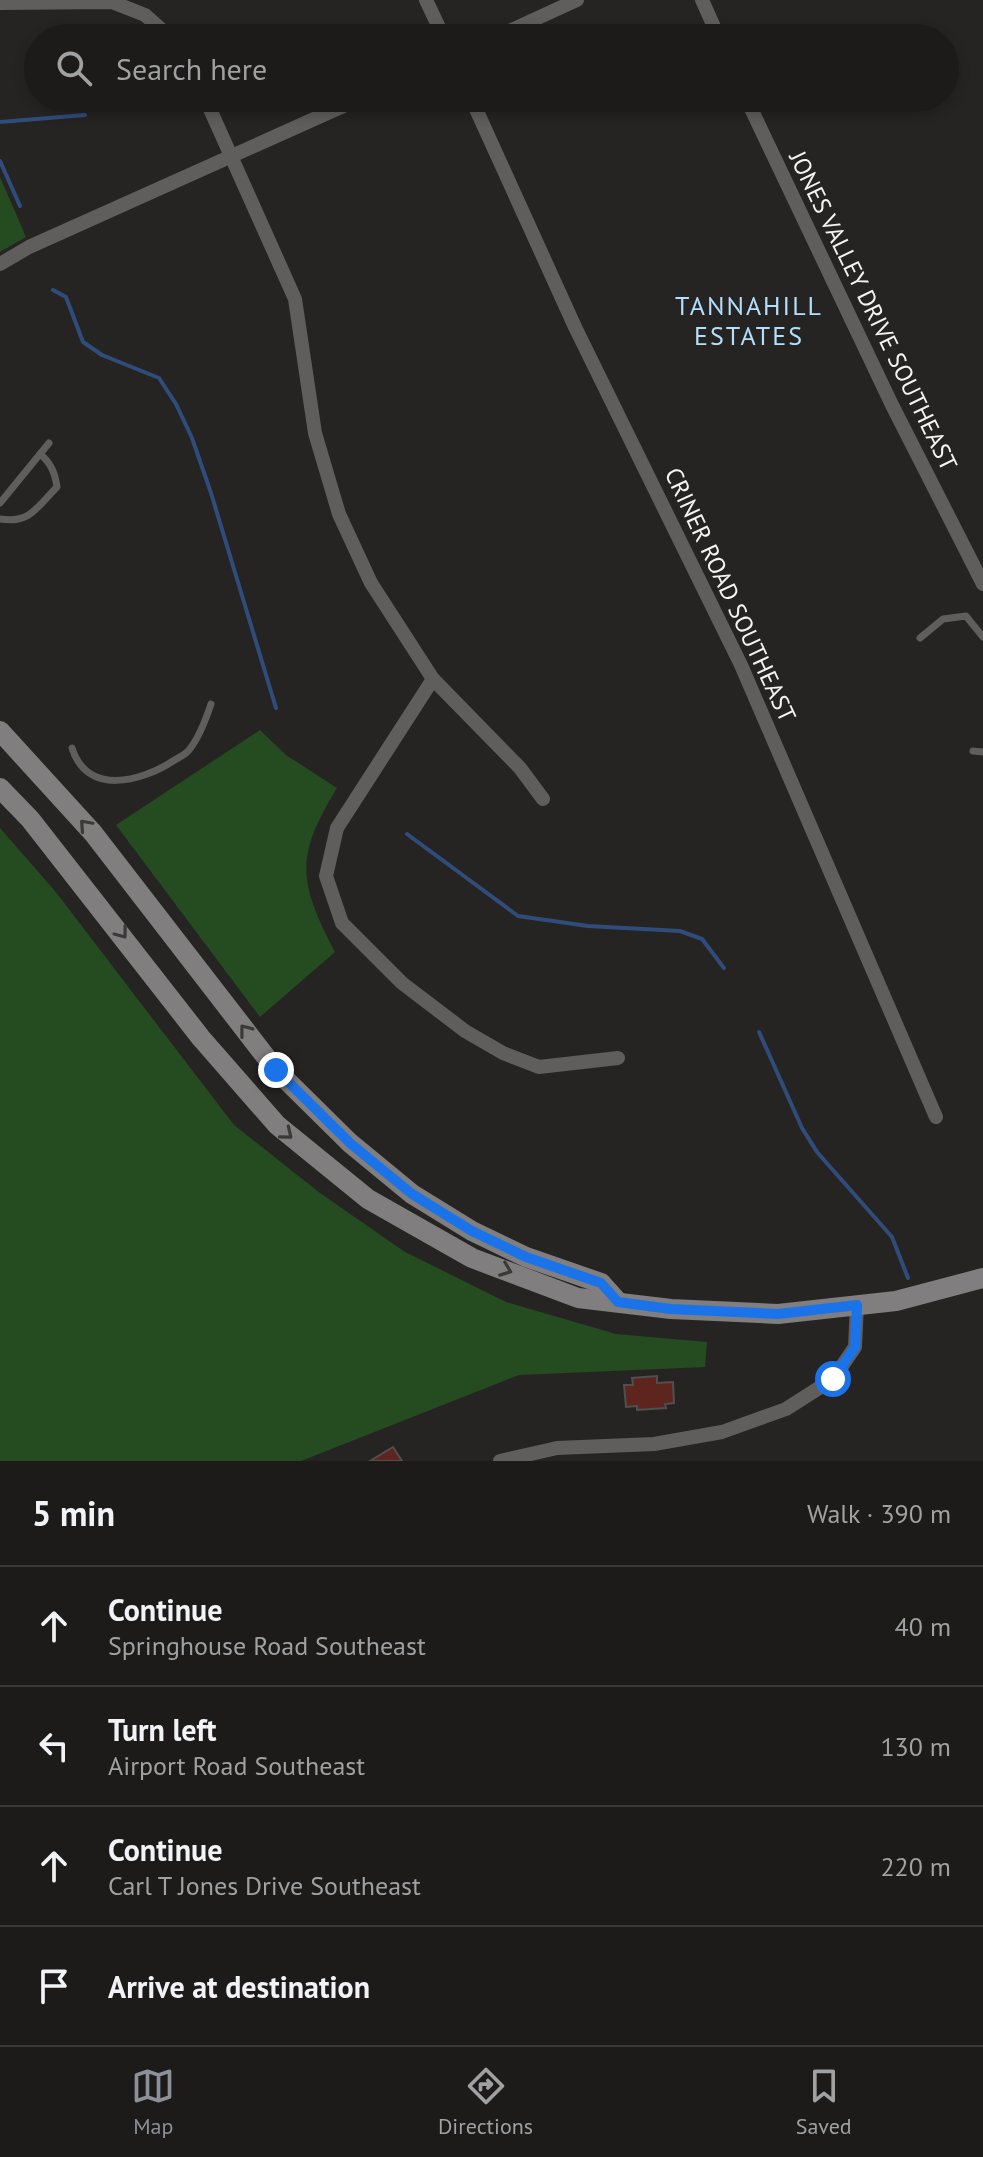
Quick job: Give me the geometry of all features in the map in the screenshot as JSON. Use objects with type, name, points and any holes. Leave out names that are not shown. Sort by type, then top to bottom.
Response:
[{"type":"main road","points":[[0,731],[93,833],[276,1070],[350,1143],[412,1194],[472,1231],[526,1257],[601,1283],[618,1302]]},
{"type":"main road","points":[[0,788],[30,819],[201,1038],[277,1125],[368,1199],[472,1258],[578,1298],[671,1309],[778,1314],[896,1301],[983,1278]]},
{"type":"street","points":[[426,0],[437,24]]},
{"type":"street","points":[[525,24],[577,0]]},
{"type":"street","points":[[702,0],[713,24]]},
{"type":"street","points":[[0,3],[112,2],[145,15],[155,24]]},
{"type":"street","points":[[212,112],[295,299],[315,433],[339,514],[371,583],[433,679],[520,768],[543,799]]},
{"type":"street","points":[[0,264],[42,241],[330,112]]},
{"type":"street","name":"CRINER ROAD SOUTHEAST","points":[[477,112],[575,327],[741,665],[936,1117]]},
{"type":"street","name":"JONES VALLEY DRIVE SOUTHEAST","points":[[753,112],[892,405],[983,584]]},
{"type":"street","points":[[433,679],[337,828],[326,876],[342,923],[402,983],[465,1031],[503,1053],[539,1067],[618,1058]]},
{"type":"street","points":[[500,1461],[557,1448],[654,1444],[695,1437],[722,1432],[786,1409],[833,1379],[855,1347],[857,1305]]},
{"type":"lane","points":[[0,503],[49,443]]},
{"type":"lane","points":[[0,519],[20,521],[29,516],[57,487],[55,473],[40,454]]},
{"type":"lane","points":[[920,638],[943,619],[966,616],[983,637]]},
{"type":"lane","points":[[72,748],[76,762],[96,777],[117,782],[153,774],[188,751],[211,704]]},
{"type":"lane","points":[[973,751],[983,752]]},
{"type":"green space","points":[[0,177],[26,237],[0,252]]},
{"type":"green space","points":[[260,730],[286,755],[337,788],[314,833],[306,869],[314,906],[335,952],[260,1017],[116,825]]},
{"type":"green space","points":[[0,828],[55,891],[234,1125],[320,1193],[405,1252],[506,1302],[616,1334],[707,1342],[705,1367],[519,1375],[301,1461],[0,1461]]},
{"type":"building","points":[[657,1376],[657,1383],[673,1382],[674,1403],[665,1404],[666,1408],[637,1410],[637,1406],[626,1407],[624,1385],[633,1385],[632,1378]]},
{"type":"building","points":[[393,1447],[402,1461],[370,1461]]},
{"type":"waterway","points":[[0,122],[85,115]]},
{"type":"waterway","points":[[0,161],[20,206]]},
{"type":"waterway","points":[[53,290],[66,297],[83,342],[102,355],[159,378],[176,404],[192,438],[211,493],[276,708]]},
{"type":"waterway","points":[[407,834],[518,916],[588,926],[680,931],[702,939],[724,968]]},
{"type":"waterway","points":[[759,1032],[802,1128],[817,1152],[892,1237],[908,1278]]},
{"type":"district","name":"TANNAHILL ESTATES","points":[[749,321]]},
{"type":"route","points":[[276,1070],[350,1143],[412,1194],[472,1231],[526,1257],[601,1283],[618,1302],[671,1309],[778,1314],[857,1305],[855,1347],[833,1379]]}]
